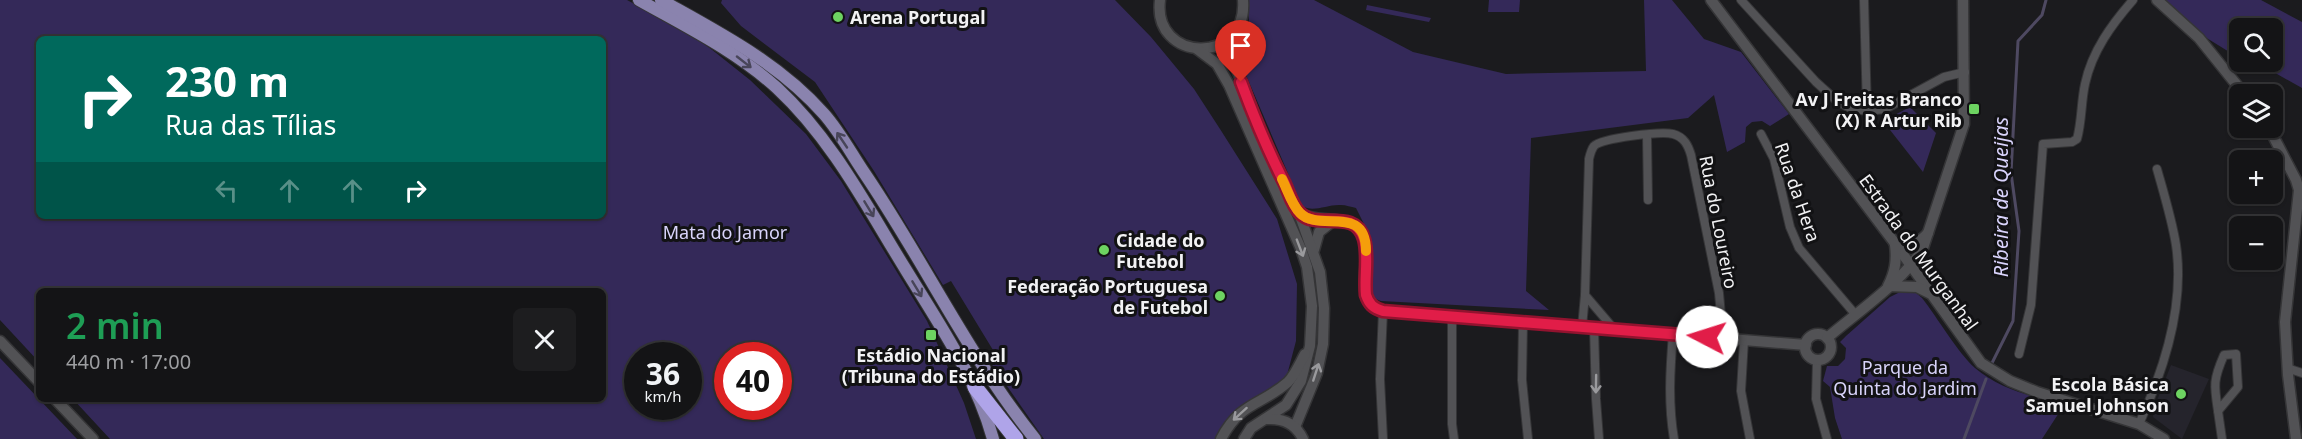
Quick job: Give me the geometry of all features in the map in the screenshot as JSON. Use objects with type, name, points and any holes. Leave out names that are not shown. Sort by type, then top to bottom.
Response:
[{"type":"highway","points":[[975,387],[1016,439]]},
{"type":"main road","points":[[639,0],[714,41],[738,57],[777,89],[813,126],[842,165],[975,387],[993,439]]},
{"type":"main road","points":[[661,0],[754,53],[788,78],[825,116],[886,205],[989,378],[1035,439]]},
{"type":"street","points":[[1243,0],[1243,15],[1233,43],[1234,62],[1268,150],[1299,213],[1314,250],[1322,290],[1323,344],[1317,373],[1295,427]]},
{"type":"street","name":"Estrada do Murganhal","points":[[1711,0],[1894,242],[1980,363],[2000,376],[2037,392],[2139,424],[2151,434],[2164,439]]},
{"type":"street","points":[[1742,0],[1816,81],[1837,101],[1851,108],[1867,111],[1885,109],[1944,77],[1965,72]]},
{"type":"street","points":[[1864,0],[1867,111]]},
{"type":"street","points":[[1827,338],[1911,265],[1923,248],[1964,124],[1963,0]]},
{"type":"street","points":[[2019,354],[2031,305],[2043,144],[2072,142],[2077,139],[2085,83],[2093,55],[2119,16],[2133,0]]},
{"type":"street","points":[[2157,0],[2199,38],[2236,84]]},
{"type":"street","points":[[1158,2],[1162,22],[1170,36],[1183,45],[1209,56],[1224,73],[1301,249],[1306,267],[1312,306],[1307,364],[1293,395],[1279,411],[1251,428],[1244,439]]},
{"type":"street","points":[[1197,49],[1220,45],[1237,30]]},
{"type":"street","name":"Rua da Hera","points":[[1761,134],[1774,159],[1790,227],[1800,248],[1855,314]]},
{"type":"street","name":"Rua do Loureiro","points":[[1582,327],[1591,152],[1595,146],[1605,140],[1674,135],[1686,142],[1689,147],[1719,293],[1724,338]]},
{"type":"street","points":[[1647,136],[1648,200]]},
{"type":"street","points":[[2275,138],[2299,190],[2286,307],[2287,368],[2296,439]]},
{"type":"street","points":[[2139,424],[2161,373],[2176,300],[2176,246],[2157,169]]},
{"type":"street","points":[[1299,213],[1312,219],[1335,220],[1354,225],[1361,231],[1366,246],[1366,295],[1372,306],[1383,311],[1806,345]]},
{"type":"street","points":[[1314,250],[1319,232],[1335,220]]},
{"type":"street","points":[[1894,242],[1902,246],[1911,245],[1929,232]]},
{"type":"street","points":[[1888,286],[1895,270],[1894,242]]},
{"type":"street","points":[[1888,286],[1917,287],[1931,294]]},
{"type":"street","points":[[1585,295],[1614,329]]},
{"type":"street","points":[[1383,311],[1380,379],[1383,439]]},
{"type":"street","points":[[1452,316],[1454,439]]},
{"type":"street","points":[[1523,322],[1522,380],[1528,439]]},
{"type":"street","points":[[1594,328],[1599,439]]},
{"type":"street","points":[[1673,334],[1669,383],[1674,439]]},
{"type":"street","points":[[1820,334],[1831,344],[1830,352],[1817,359],[1810,356],[1806,345],[1812,335],[1820,334]]},
{"type":"street","points":[[1744,340],[1741,391],[1750,439]]},
{"type":"street","points":[[0,341],[36,379]]},
{"type":"street","points":[[1221,439],[1238,413],[1290,380],[1310,346]]},
{"type":"street","points":[[2218,411],[2238,387],[2236,354],[2224,355],[2215,375],[2214,384],[2222,439]]},
{"type":"street","points":[[1817,359],[1816,399],[1827,439]]},
{"type":"street","points":[[2287,368],[2302,373]]},
{"type":"street","points":[[58,402],[93,439]]},
{"type":"street","points":[[1266,419],[1277,418],[1287,421],[1295,427],[1303,439]]},
{"type":"shaded area","name":"Escola Básica Samuel Johnson","points":[[2171,365],[2209,379],[2182,439],[2153,417],[2154,408]]},
{"type":"green space","name":"Mata do Jamor","points":[[0,0],[627,0],[690,34],[711,49],[750,80],[806,134],[841,181],[927,321],[964,403],[976,439],[110,439],[76,402],[606,402],[606,288],[36,288],[36,359],[0,320]]},
{"type":"green space","name":"Cidade do Futebol","points":[[722,0],[1115,0],[1151,37],[1194,89],[1277,219],[1297,284],[1296,341],[1286,379],[1265,401],[1236,425],[1227,439],[1044,439],[988,359],[996,355],[951,281],[943,285],[874,171],[815,82],[741,26],[721,3]]},
{"type":"green space","points":[[1248,0],[1314,0],[1413,52],[1506,74],[1646,71],[1644,0],[1672,0],[1704,39],[1741,52],[1789,114],[1770,126],[1762,121],[1752,122],[1746,127],[1745,142],[1727,152],[1714,95],[1688,118],[1531,138],[1526,291],[1549,310],[1381,301],[1373,298],[1369,287],[1370,236],[1356,208],[1336,205],[1311,209],[1302,206],[1237,54],[1249,23]]},
{"type":"green space","points":[[1489,0],[1520,0],[1519,12],[1488,12]]},
{"type":"green space","points":[[2162,0],[2261,0],[2302,22],[2302,88],[2274,72],[2283,72],[2283,18],[2229,18],[2229,52],[2205,37]]},
{"type":"green space","points":[[1367,5],[1431,18],[1429,22],[1366,10]]},
{"type":"green space","points":[[1910,107],[1936,133],[1923,172],[1883,121]]},
{"type":"green space","name":"Parque da Quinta do Jardim","points":[[1902,291],[1915,292],[1922,298],[1962,353],[1984,375],[2017,391],[2064,405],[2042,439],[1842,439],[1835,418],[1830,387],[1823,381],[1827,366],[1838,366],[1845,359],[1846,348],[1840,342],[1890,297]]},
{"type":"green space","points":[[0,358],[36,396],[36,402],[42,402],[77,439],[0,439]]},
{"type":"waterway","name":"Ribeira de Queijas","points":[[1992,363],[2013,321],[2019,231],[2011,173],[2018,41],[2042,15],[2046,0]]},
{"type":"waterway","name":"Ribeira de Queijas","points":[[1964,439],[1986,379]]},
{"type":"slow traffic","points":[[1282,179],[1299,213],[1312,219],[1343,221],[1354,225],[1364,237],[1366,251]]},
{"type":"place","name":"Arena Portugal","points":[[838,17]]},
{"type":"place","name":"Av J Freitas Branco (X) R Artur Rib","points":[[1974,109]]},
{"type":"place","name":"Cidade do Futebol","points":[[1104,250]]},
{"type":"place","name":"Federação Portuguesa de Futebol","points":[[1220,296]]},
{"type":"place","name":"Estádio Nacional (Tribuna do Estádio)","points":[[931,335]]},
{"type":"place","name":"Escola Básica Samuel Johnson","points":[[2181,394]]},
{"type":"route","points":[[1241,82],[1268,150],[1299,213],[1312,219],[1343,221],[1354,225],[1361,231],[1366,246],[1366,295],[1372,306],[1383,311],[1707,337]]}]
